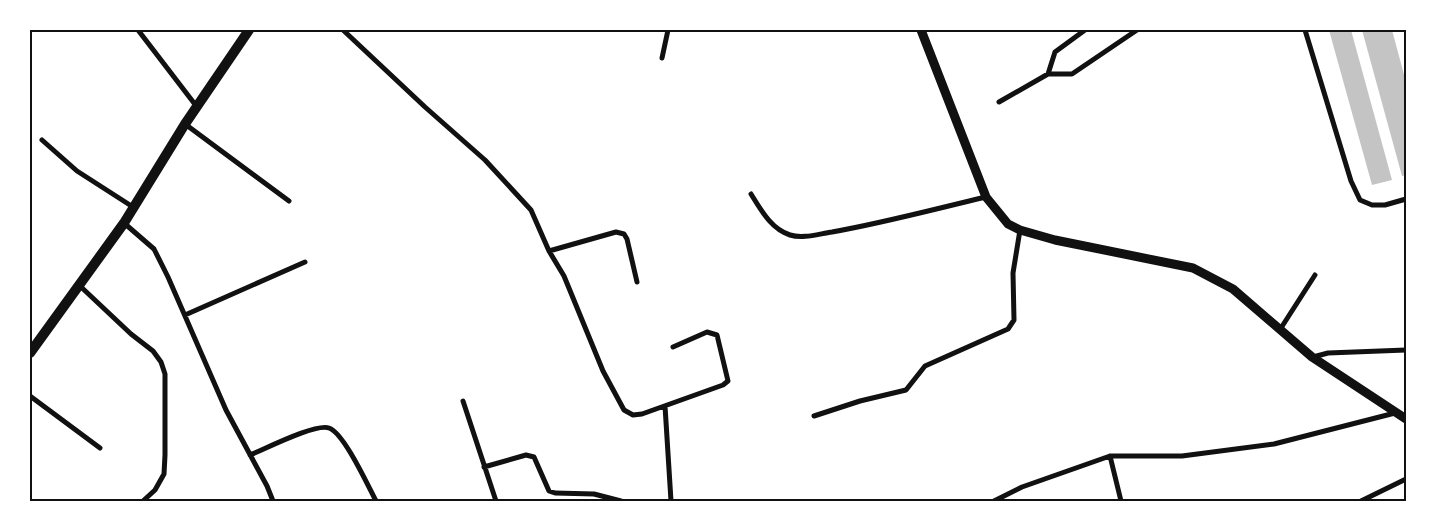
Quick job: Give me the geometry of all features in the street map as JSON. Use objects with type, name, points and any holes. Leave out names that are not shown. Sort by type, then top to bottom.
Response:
[{"type":"main road","points":[[30,353],[124,223],[185,124],[249,30]]},
{"type":"street","points":[[138,30],[197,107]]},
{"type":"street","points":[[343,30],[485,160],[531,210],[549,251],[564,276],[603,371],[624,410],[633,415],[642,414],[723,385],[728,381],[717,335],[707,332],[673,347]]},
{"type":"street","points":[[662,58],[668,30]]},
{"type":"street","points":[[921,30],[986,198],[1008,224],[1020,230],[1055,240],[1193,268],[1234,289],[1312,357],[1406,419]]},
{"type":"street","points":[[1048,74],[1055,52],[1086,30]]},
{"type":"street","points":[[999,102],[1048,74],[1072,74],[1137,30]]},
{"type":"street","points":[[1304,30],[1351,181],[1360,200],[1372,205],[1385,205],[1406,199]]},
{"type":"street","points":[[185,124],[289,201]]},
{"type":"street","points":[[42,140],[76,171],[133,207]]},
{"type":"street","points":[[751,194],[763,215],[774,225],[788,234],[799,237],[850,228],[986,198]]},
{"type":"street","points":[[124,223],[154,249],[226,410],[267,486],[273,501]]},
{"type":"street","points":[[814,416],[860,401],[906,390],[925,366],[1008,329],[1014,320],[1013,272],[1020,230]]},
{"type":"street","points":[[549,251],[616,232],[624,234],[627,239],[637,282]]},
{"type":"street","points":[[184,315],[306,262]]},
{"type":"street","points":[[1281,328],[1315,275]]},
{"type":"street","points":[[80,286],[131,334],[153,350],[161,362],[165,374],[164,474],[155,490],[144,501]]},
{"type":"street","points":[[1312,357],[1328,353],[1406,350]]},
{"type":"street","points":[[30,396],[100,448]]},
{"type":"street","points":[[463,401],[496,501]]},
{"type":"street","points":[[665,406],[671,501]]},
{"type":"street","points":[[994,501],[1022,487],[1110,456],[1182,456],[1274,444],[1396,412]]},
{"type":"street","points":[[250,455],[316,428],[330,428],[342,437],[376,501]]},
{"type":"street","points":[[484,467],[526,455],[534,458],[549,491],[555,494],[594,494],[621,501]]},
{"type":"street","points":[[1110,456],[1121,501]]},
{"type":"street","points":[[1361,501],[1406,478]]},
{"type":"building","points":[[1329,30],[1351,30],[1392,180],[1372,185]]},
{"type":"building","points":[[1362,30],[1392,30],[1406,82],[1406,175],[1402,176]]}]
